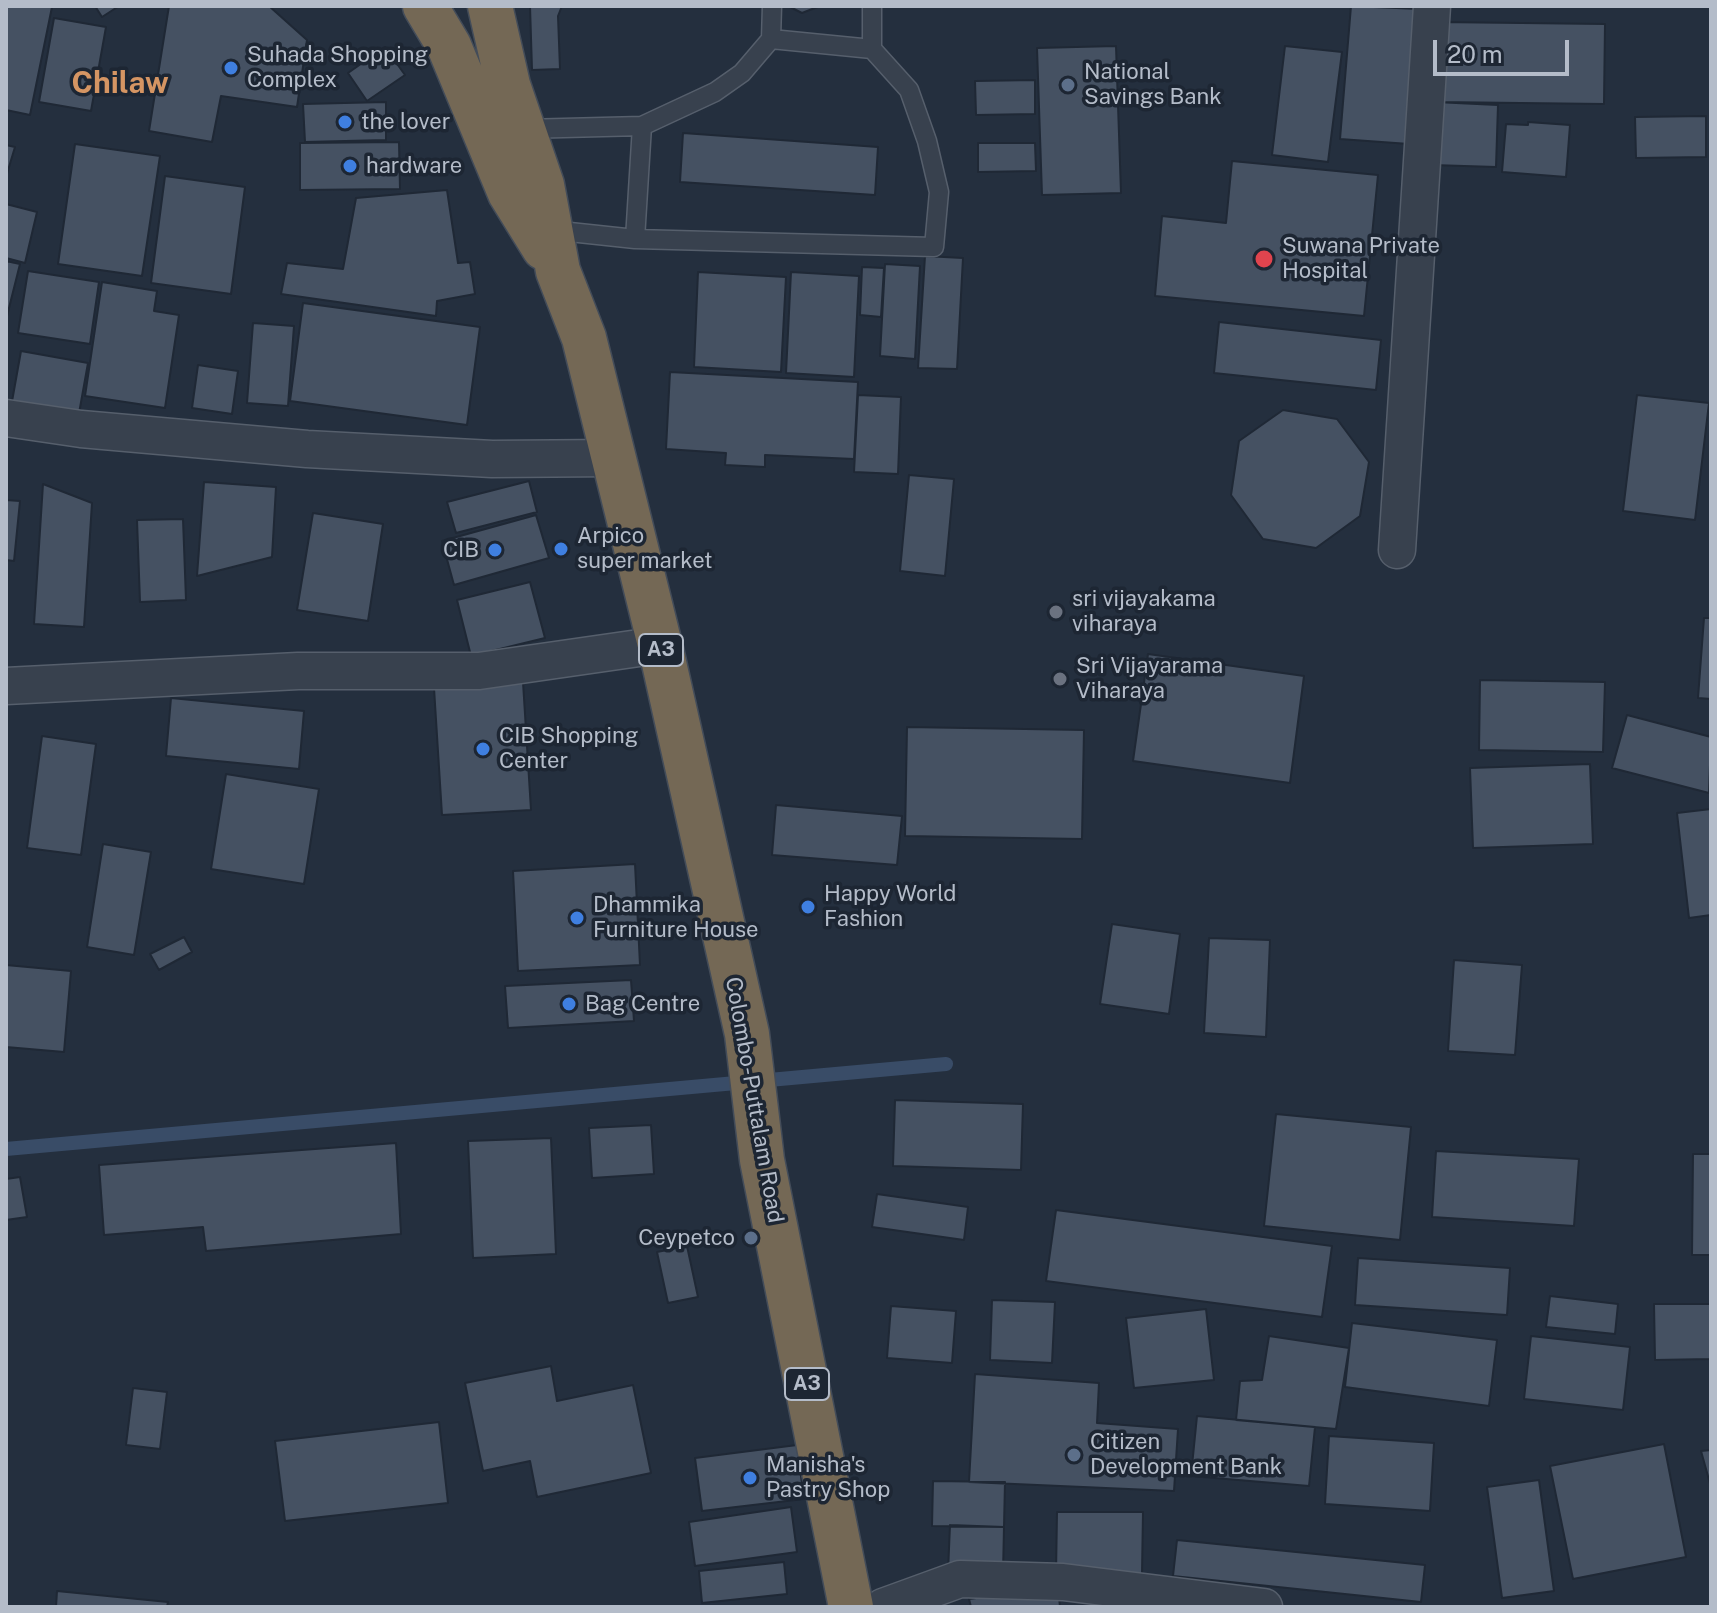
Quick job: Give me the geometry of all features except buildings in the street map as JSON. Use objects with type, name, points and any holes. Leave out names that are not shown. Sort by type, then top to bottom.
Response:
[{"type":"highway","name":"Colombo-Puttalam Road","points":[[425,6],[449,46],[510,193],[555,250]]},
{"type":"highway","name":"Colombo-Puttalam Road","points":[[490,6],[523,129],[542,185],[555,250],[584,338],[660,645],[747,1034],[762,1160],[851,1607]]},
{"type":"street","points":[[1397,550],[1432,6]]},
{"type":"street","points":[[6,418],[81,429],[307,449],[492,459],[615,458]]},
{"type":"street","points":[[6,686],[298,671],[479,671],[660,645]]},
{"type":"street","points":[[883,1607],[960,1579],[1063,1582],[1264,1607]]},
{"type":"lane","points":[[523,129],[642,126],[715,92],[742,73],[771,39],[772,6]]},
{"type":"lane","points":[[555,250],[635,239],[934,247],[939,192],[927,141],[909,90],[872,49],[872,6]]},
{"type":"lane","points":[[771,39],[872,49]]},
{"type":"lane","points":[[635,239],[642,126]]},
{"type":"waterway","points":[[6,1149],[946,1064]]},
{"type":"place","name":"Suhada Shopping Complex","points":[[231,68]]},
{"type":"place","name":"National Savings Bank","points":[[1068,85]]},
{"type":"place","name":"the lover","points":[[345,122]]},
{"type":"place","name":"hardware","points":[[350,166]]},
{"type":"place","name":"Suwana Private Hospital","points":[[1264,259]]},
{"type":"place","name":"Arpico super market","points":[[561,549]]},
{"type":"place","name":"CIB","points":[[495,550]]},
{"type":"place","name":"sri vijayakama viharaya","points":[[1056,612]]},
{"type":"place","name":"Sri Vijayarama Viharaya","points":[[1060,679]]},
{"type":"place","name":"CIB Shopping Center","points":[[483,749]]},
{"type":"place","name":"Happy World Fashion","points":[[808,907]]},
{"type":"place","name":"Dhammika Furniture House","points":[[577,918]]},
{"type":"place","name":"Bag Centre","points":[[569,1004]]},
{"type":"place","name":"Ceypetco","points":[[751,1238]]},
{"type":"place","name":"Citizen Development Bank","points":[[1074,1455]]},
{"type":"place","name":"Manisha's Pastry Shop","points":[[750,1478]]},
{"type":"district","name":"Chilaw","points":[[120,84]]}]
